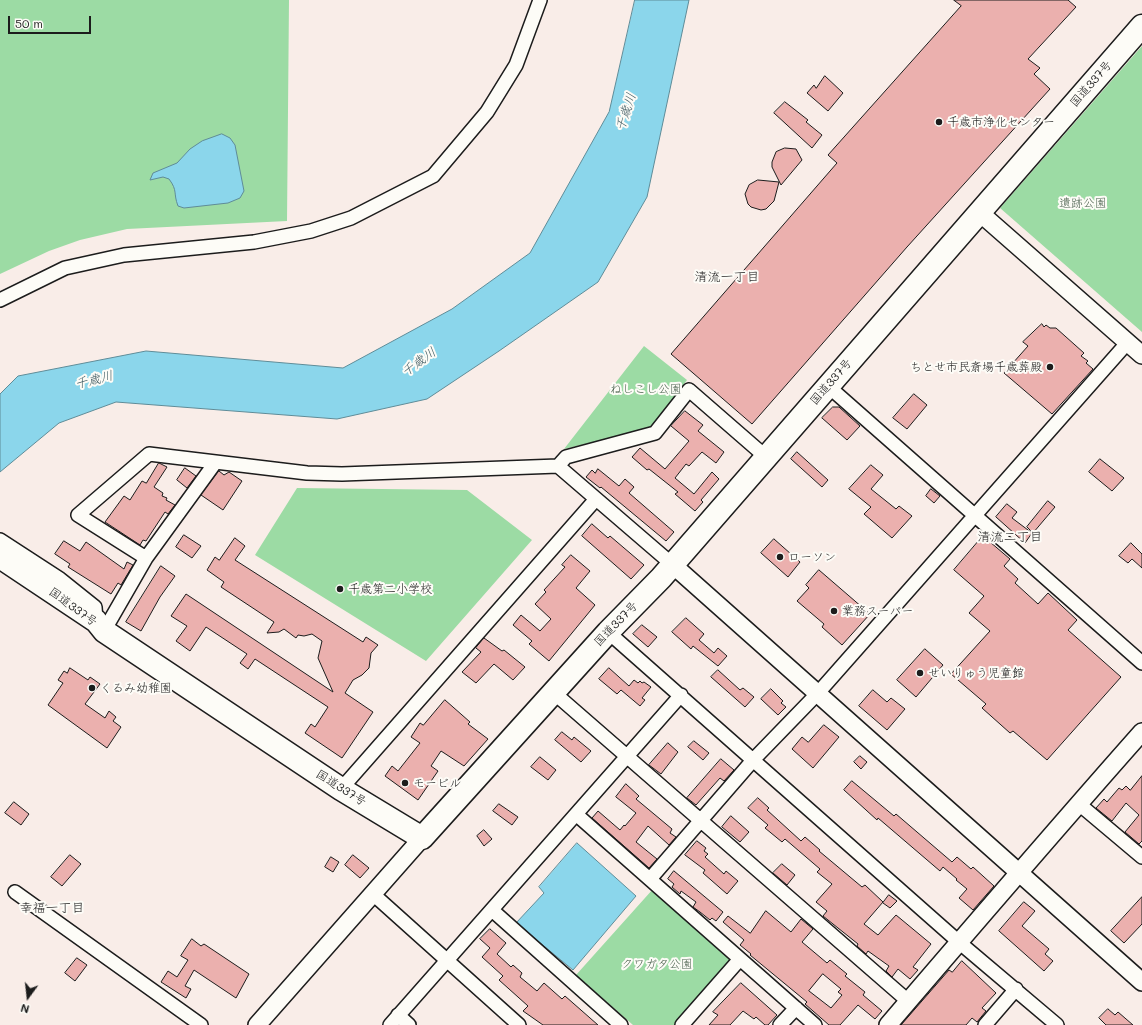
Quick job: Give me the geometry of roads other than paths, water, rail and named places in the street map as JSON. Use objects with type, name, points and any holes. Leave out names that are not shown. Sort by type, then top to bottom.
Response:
[{"type":"highway","name":"国道337号","points":[[13,560],[100,626],[341,789],[422,838],[608,632],[672,565],[1142,26]]},
{"type":"street","points":[[0,300],[65,268],[124,255],[247,243],[311,231],[351,218],[433,176],[487,112],[516,64],[540,0]]},
{"type":"street","points":[[979,212],[1142,355]]},
{"type":"street","points":[[650,879],[754,759],[818,693],[1128,342]]},
{"type":"street","points":[[828,386],[1142,663]]},
{"type":"street","points":[[558,466],[566,457],[655,433],[690,390],[766,457]]},
{"type":"street","points":[[146,558],[78,515],[149,454],[307,473],[342,474],[558,466],[818,693],[1017,873],[1142,982]]},
{"type":"street","points":[[100,626],[146,558],[215,463]]},
{"type":"street","points":[[341,789],[596,499]]},
{"type":"street","points":[[0,540],[13,560]]},
{"type":"street","points":[[608,632],[754,759],[960,943],[1057,1025]]},
{"type":"street","points":[[554,692],[908,1001]]},
{"type":"street","points":[[409,1025],[394,1020],[628,757],[681,695]]},
{"type":"street","points":[[888,1025],[960,943],[1017,873],[1142,732]]},
{"type":"street","points":[[1078,804],[1142,856]]},
{"type":"street","points":[[576,814],[816,1025]]},
{"type":"street","points":[[257,1025],[422,838]]},
{"type":"street","points":[[15,892],[201,1025]]},
{"type":"street","points":[[373,894],[518,1025]]},
{"type":"street","points":[[492,910],[621,1025]]},
{"type":"street","points":[[682,1025],[740,959]]},
{"type":"street","points":[[985,1025],[1016,989]]},
{"type":"street","points":[[780,1025],[796,1008]]},
{"type":"water","name":"千歳川","points":[[635,0],[689,0],[647,197],[598,282],[427,399],[337,419],[116,402],[59,423],[0,472],[0,394],[18,376],[146,351],[343,368],[452,309],[530,253],[609,112]]},
{"type":"water","points":[[222,134],[230,138],[235,145],[244,191],[240,198],[228,203],[184,208],[178,206],[172,183],[169,179],[163,177],[150,180],[153,173],[177,163],[190,149],[202,141]]},
{"type":"water","points":[[577,843],[636,896],[573,970],[516,923],[544,893],[539,887]]},
{"type":"place","name":"千歳市浄化センター","points":[[939,122]]},
{"type":"place","name":"ちとせ市民斎場千歳葬殿","points":[[1050,367]]},
{"type":"place","name":"ローソン","points":[[780,557]]},
{"type":"place","name":"千歳第二小学校","points":[[340,589]]},
{"type":"place","name":"業務スーパー","points":[[834,611]]},
{"type":"place","name":"せいりゅう児童館","points":[[920,673]]},
{"type":"place","name":"くるみ幼稚園","points":[[92,688]]},
{"type":"place","name":"モービル","points":[[405,783]]},
{"type":"district","name":"清流一丁目","points":[[727,277]]},
{"type":"district","name":"清流二丁目","points":[[1010,537]]},
{"type":"district","name":"幸福一丁目","points":[[52,908]]},
{"type":"park label","name":"遺跡公園","points":[[1083,203]]},
{"type":"park label","name":"ねしこし公園","points":[[646,389]]},
{"type":"park label","name":"クワガタ公園","points":[[657,964]]}]
